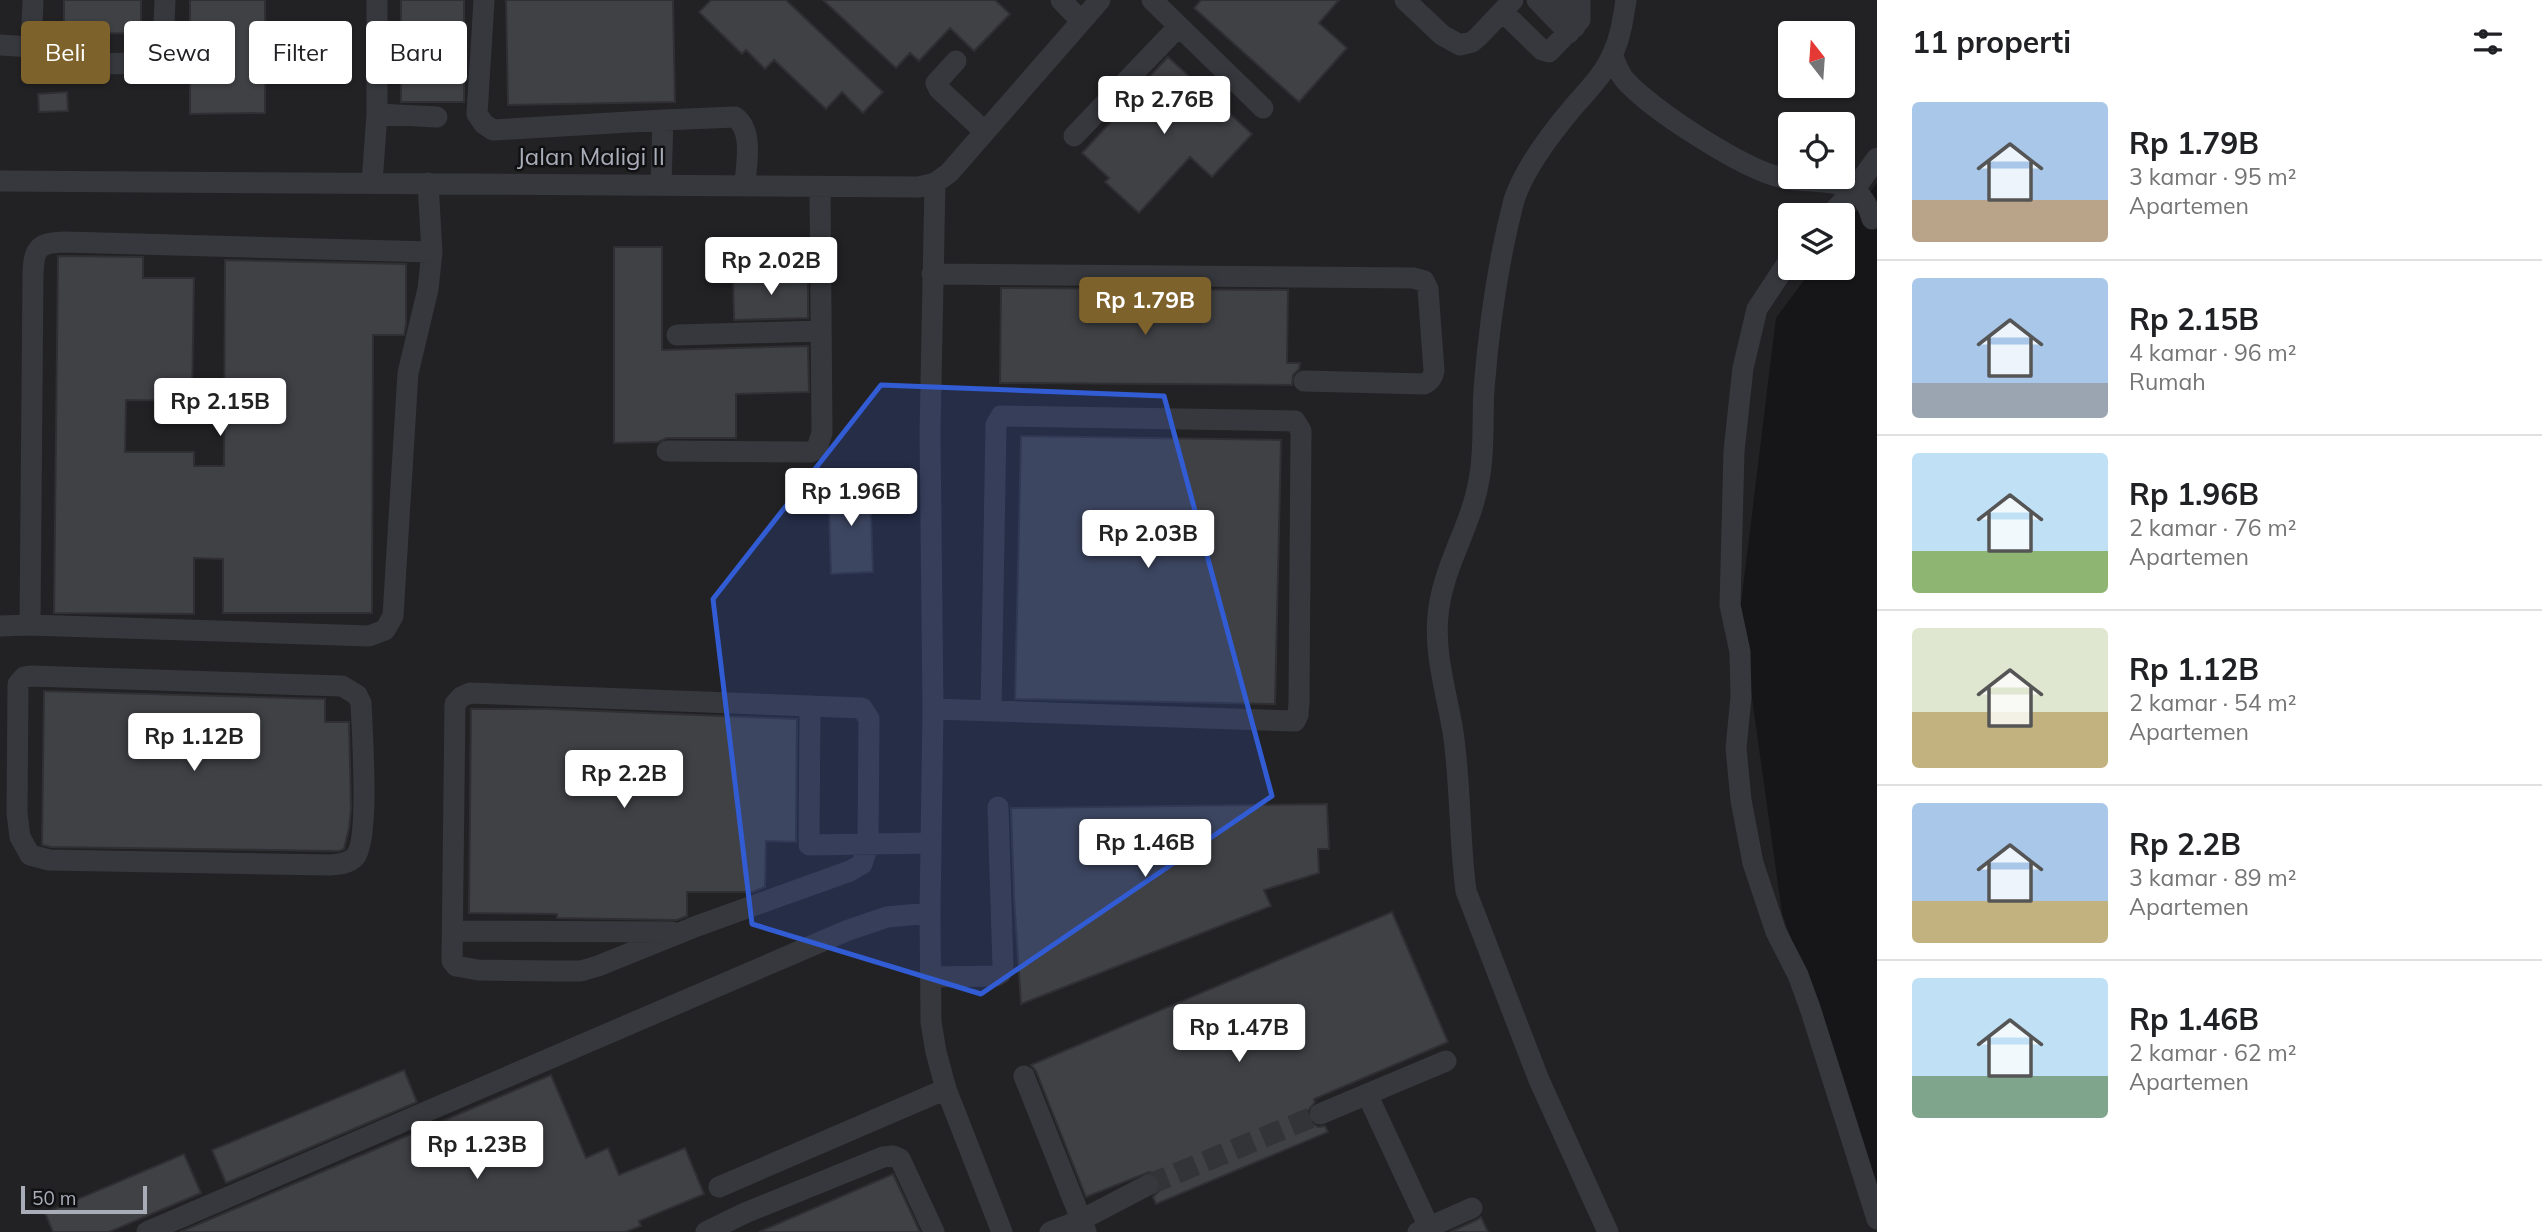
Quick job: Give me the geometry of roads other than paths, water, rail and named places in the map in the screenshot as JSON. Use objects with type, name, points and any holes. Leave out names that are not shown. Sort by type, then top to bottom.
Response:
[{"type":"street","points":[[33,0],[33,21]]},
{"type":"street","points":[[110,62],[144,62],[155,58],[163,49],[165,0]]},
{"type":"street","points":[[372,183],[377,114],[377,0]]},
{"type":"street","points":[[484,0],[477,114],[484,124],[493,130],[735,117],[742,122],[747,139],[745,185]]},
{"type":"street","points":[[1061,0],[1081,21]]},
{"type":"street","points":[[1002,1232],[946,1089],[931,1022],[933,709],[930,433],[935,183],[949,173],[1100,0]]},
{"type":"street","points":[[1152,0],[1263,108]]},
{"type":"street","points":[[1405,0],[1442,35],[1460,44],[1472,42],[1508,6],[1545,52],[1554,48],[1581,17],[1580,0]]},
{"type":"street","points":[[1537,0],[1572,30]]},
{"type":"street","points":[[1562,0],[1572,30]]},
{"type":"street","points":[[1608,1232],[1539,1080],[1466,891],[1453,733],[1441,668],[1437,619],[1443,583],[1466,527],[1480,479],[1490,334],[1514,200],[1520,182],[1536,158],[1568,114],[1590,90],[1612,55],[1621,32],[1626,0]]},
{"type":"street","points":[[1074,136],[1179,26]]},
{"type":"street","points":[[0,45],[21,46]]},
{"type":"street","points":[[1612,55],[1622,77],[1641,96],[1749,167],[1782,178],[1842,184],[1854,190],[1870,210],[1872,219]]},
{"type":"street","points":[[956,61],[936,83],[939,89],[985,132]]},
{"type":"street","points":[[377,114],[437,117]]},
{"type":"street","points":[[661,184],[663,120]]},
{"type":"street","points":[[1842,203],[1877,158]]},
{"type":"street","name":"Jalan Maligi II","points":[[0,181],[661,184],[820,188],[919,187],[935,183]]},
{"type":"street","points":[[0,626],[369,636],[385,630],[393,616],[408,373],[428,289],[432,252],[428,183]]},
{"type":"street","points":[[667,451],[811,452],[817,448],[822,433],[820,188]]},
{"type":"street","points":[[30,625],[33,258],[37,249],[47,243],[65,242],[432,252]]},
{"type":"street","points":[[932,274],[1413,278],[1424,281],[1428,289],[1434,371],[1429,381],[1424,384],[1304,381]]},
{"type":"street","points":[[1778,277],[1757,309],[1743,368],[1734,451],[1730,605],[1740,652],[1741,697],[1736,748],[1739,787],[1754,863],[1776,932],[1806,997],[1877,1219]]},
{"type":"street","points":[[677,335],[821,331]]},
{"type":"street","points":[[933,709],[1295,721],[1299,702],[1301,431],[1295,421],[1001,416],[996,425],[991,710]]},
{"type":"street","points":[[32,676],[342,686],[352,691],[361,704],[363,827],[360,849],[354,858],[344,864],[330,865],[49,860],[30,855],[20,837],[9,703],[18,684],[24,677],[32,676]]},
{"type":"street","points":[[470,693],[810,706],[858,707],[868,715],[869,845],[862,864],[850,871],[581,971],[478,970],[456,966],[452,961],[455,704],[461,696],[470,693]]},
{"type":"street","points":[[810,706],[809,845],[931,843]]},
{"type":"street","points":[[932,977],[996,976],[1001,973],[1003,967],[998,807]]},
{"type":"street","points":[[147,1232],[846,931],[887,917],[930,913]]},
{"type":"street","points":[[453,931],[681,933]]},
{"type":"street","points":[[1320,1114],[1446,1061]]},
{"type":"street","points":[[1024,1076],[1084,1226]]},
{"type":"street","points":[[719,1187],[946,1089]]},
{"type":"street","points":[[1367,1094],[1424,1230],[1472,1208]]},
{"type":"street","points":[[706,1232],[757,1208],[883,1157],[893,1156],[900,1158],[934,1232]]},
{"type":"street","points":[[1050,1232],[1084,1226],[1148,1185]]},
{"type":"tunnel","points":[[1148,1185],[1320,1114]]}]
